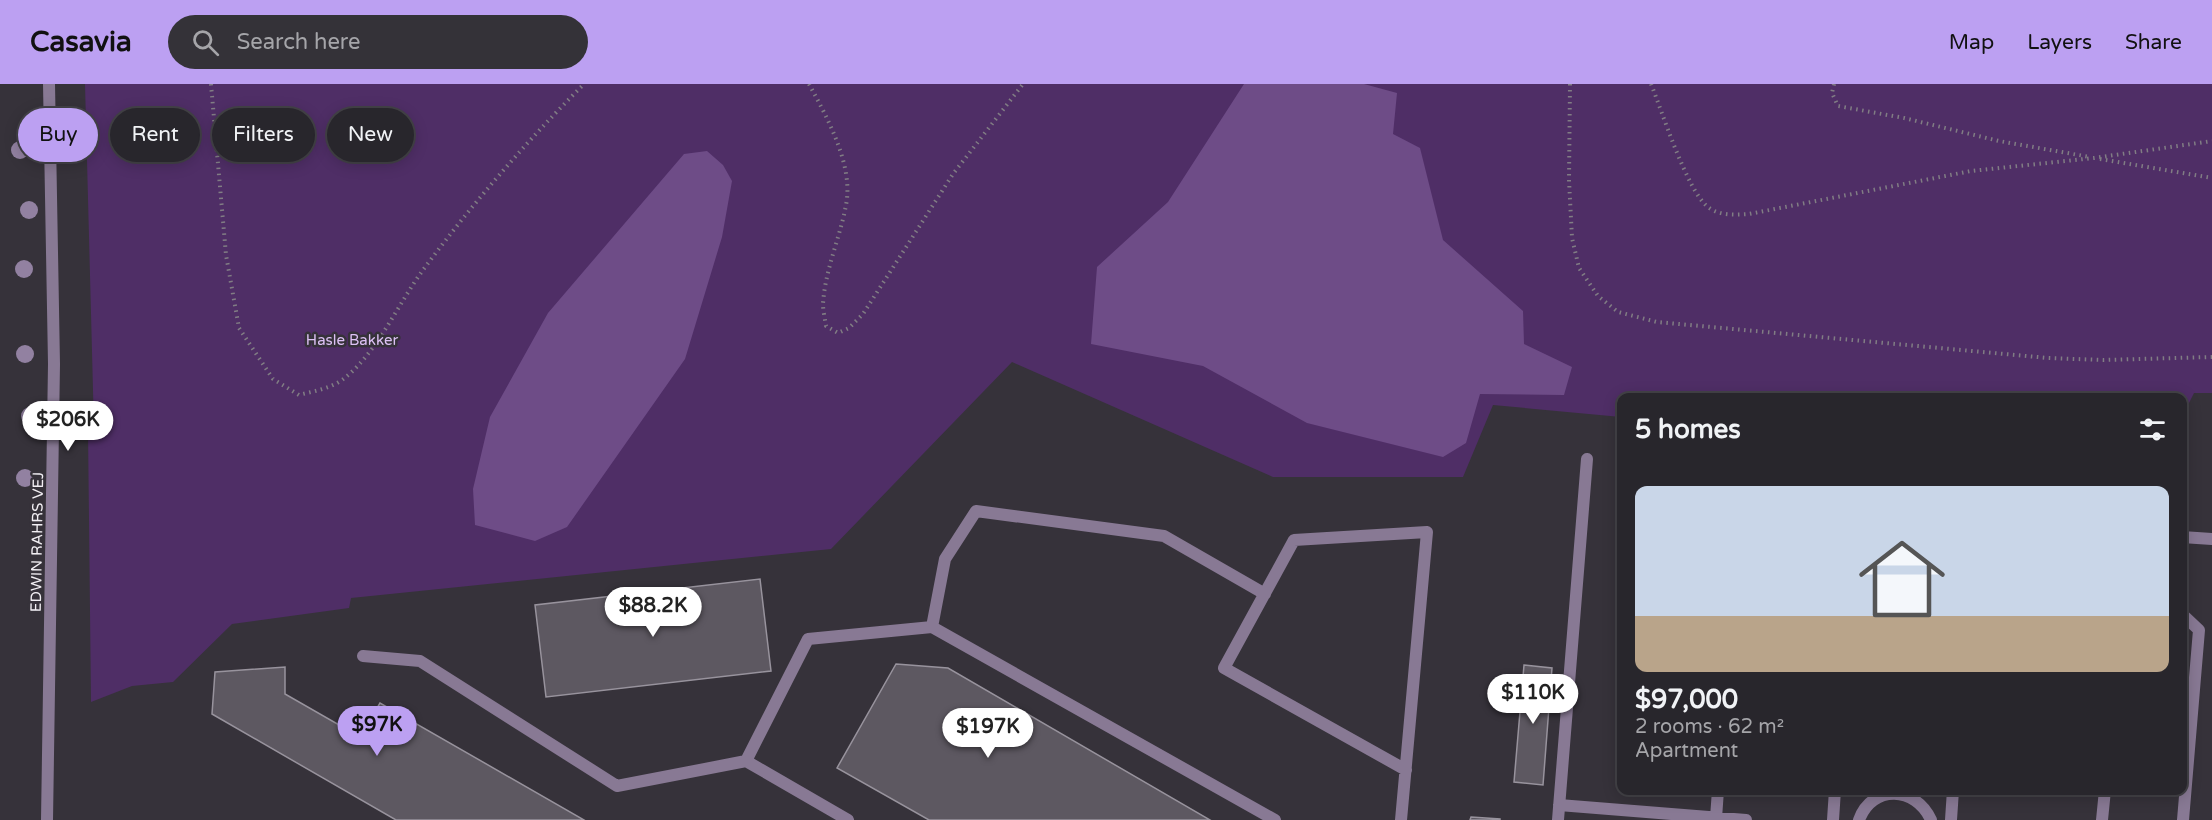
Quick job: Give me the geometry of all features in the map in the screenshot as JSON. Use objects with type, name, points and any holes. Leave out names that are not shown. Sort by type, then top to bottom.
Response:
[{"type":"street","name":"EDWIN RAHRS VEJ","points":[[47,820],[54,364],[49,84]]},
{"type":"street","points":[[1558,820],[1587,459]]},
{"type":"street","points":[[932,627],[945,559],[976,511],[1164,536],[1264,594]]},
{"type":"street","points":[[1401,820],[1406,770],[1427,532],[1294,540],[1224,668],[1406,770]]},
{"type":"street","points":[[2187,537],[2212,539]]},
{"type":"street","points":[[2187,619],[2199,630],[2187,772]]},
{"type":"street","points":[[746,761],[808,639],[932,627],[1275,820]]},
{"type":"street","points":[[363,656],[420,661],[617,786],[746,761],[848,820]]},
{"type":"street","points":[[1716,818],[1718,795]]},
{"type":"street","points":[[1833,820],[1835,795]]},
{"type":"street","points":[[1858,820],[1865,807],[1885,795]]},
{"type":"street","points":[[1902,795],[1920,803],[1931,820]]},
{"type":"street","points":[[1951,820],[1953,795]]},
{"type":"street","points":[[2102,820],[2104,795]]},
{"type":"street","points":[[2183,820],[2185,795]]},
{"type":"street","points":[[1559,805],[1746,820]]},
{"type":"path","points":[[211,84],[226,255],[239,328],[273,379],[299,395],[325,389],[342,380],[367,354],[422,271],[494,179],[584,84]]},
{"type":"path","points":[[809,84],[830,123],[846,174],[847,203],[830,265],[823,304],[826,326],[838,333],[849,328],[863,315],[953,174],[1023,84]]},
{"type":"path","points":[[1570,84],[1569,180],[1572,238],[1579,268],[1598,296],[1618,312],[1657,322],[2048,358],[2103,360],[2212,357]]},
{"type":"path","points":[[1651,84],[1691,186],[1708,208],[1727,215],[1749,214],[1971,171],[2094,158],[2212,141]]},
{"type":"path","points":[[1834,84],[1832,93],[1838,106],[1904,118],[1999,141],[2212,178]]},
{"type":"green space","name":"Hasle Bakker","points":[[85,84],[2212,84],[2212,393],[2194,393],[2187,407],[2187,393],[1617,393],[1617,417],[1493,405],[1463,477],[1273,477],[1012,362],[831,549],[351,598],[349,608],[232,624],[173,682],[132,686],[91,702],[88,430],[94,428],[87,162],[98,162],[98,108],[86,108]]},
{"type":"shaded area","points":[[1244,84],[1364,84],[1397,93],[1393,134],[1420,148],[1443,240],[1523,311],[1524,344],[1572,367],[1564,395],[1480,394],[1466,443],[1443,457],[1307,423],[1203,366],[1091,344],[1097,267],[1168,202]]},
{"type":"shaded area","points":[[707,151],[723,165],[732,181],[722,237],[685,359],[567,527],[535,541],[475,525],[473,489],[490,417],[548,313],[684,154]]},
{"type":"building","points":[[760,579],[771,671],[546,697],[535,605]]},
{"type":"building","points":[[896,664],[948,668],[1210,820],[929,820],[837,768]]},
{"type":"building","points":[[1524,665],[1552,668],[1543,785],[1514,782]]},
{"type":"building","points":[[285,667],[285,694],[360,737],[380,703],[584,820],[396,820],[212,714],[215,672]]},
{"type":"building","points":[[1471,817],[1500,819],[1500,820],[1470,820]]}]
